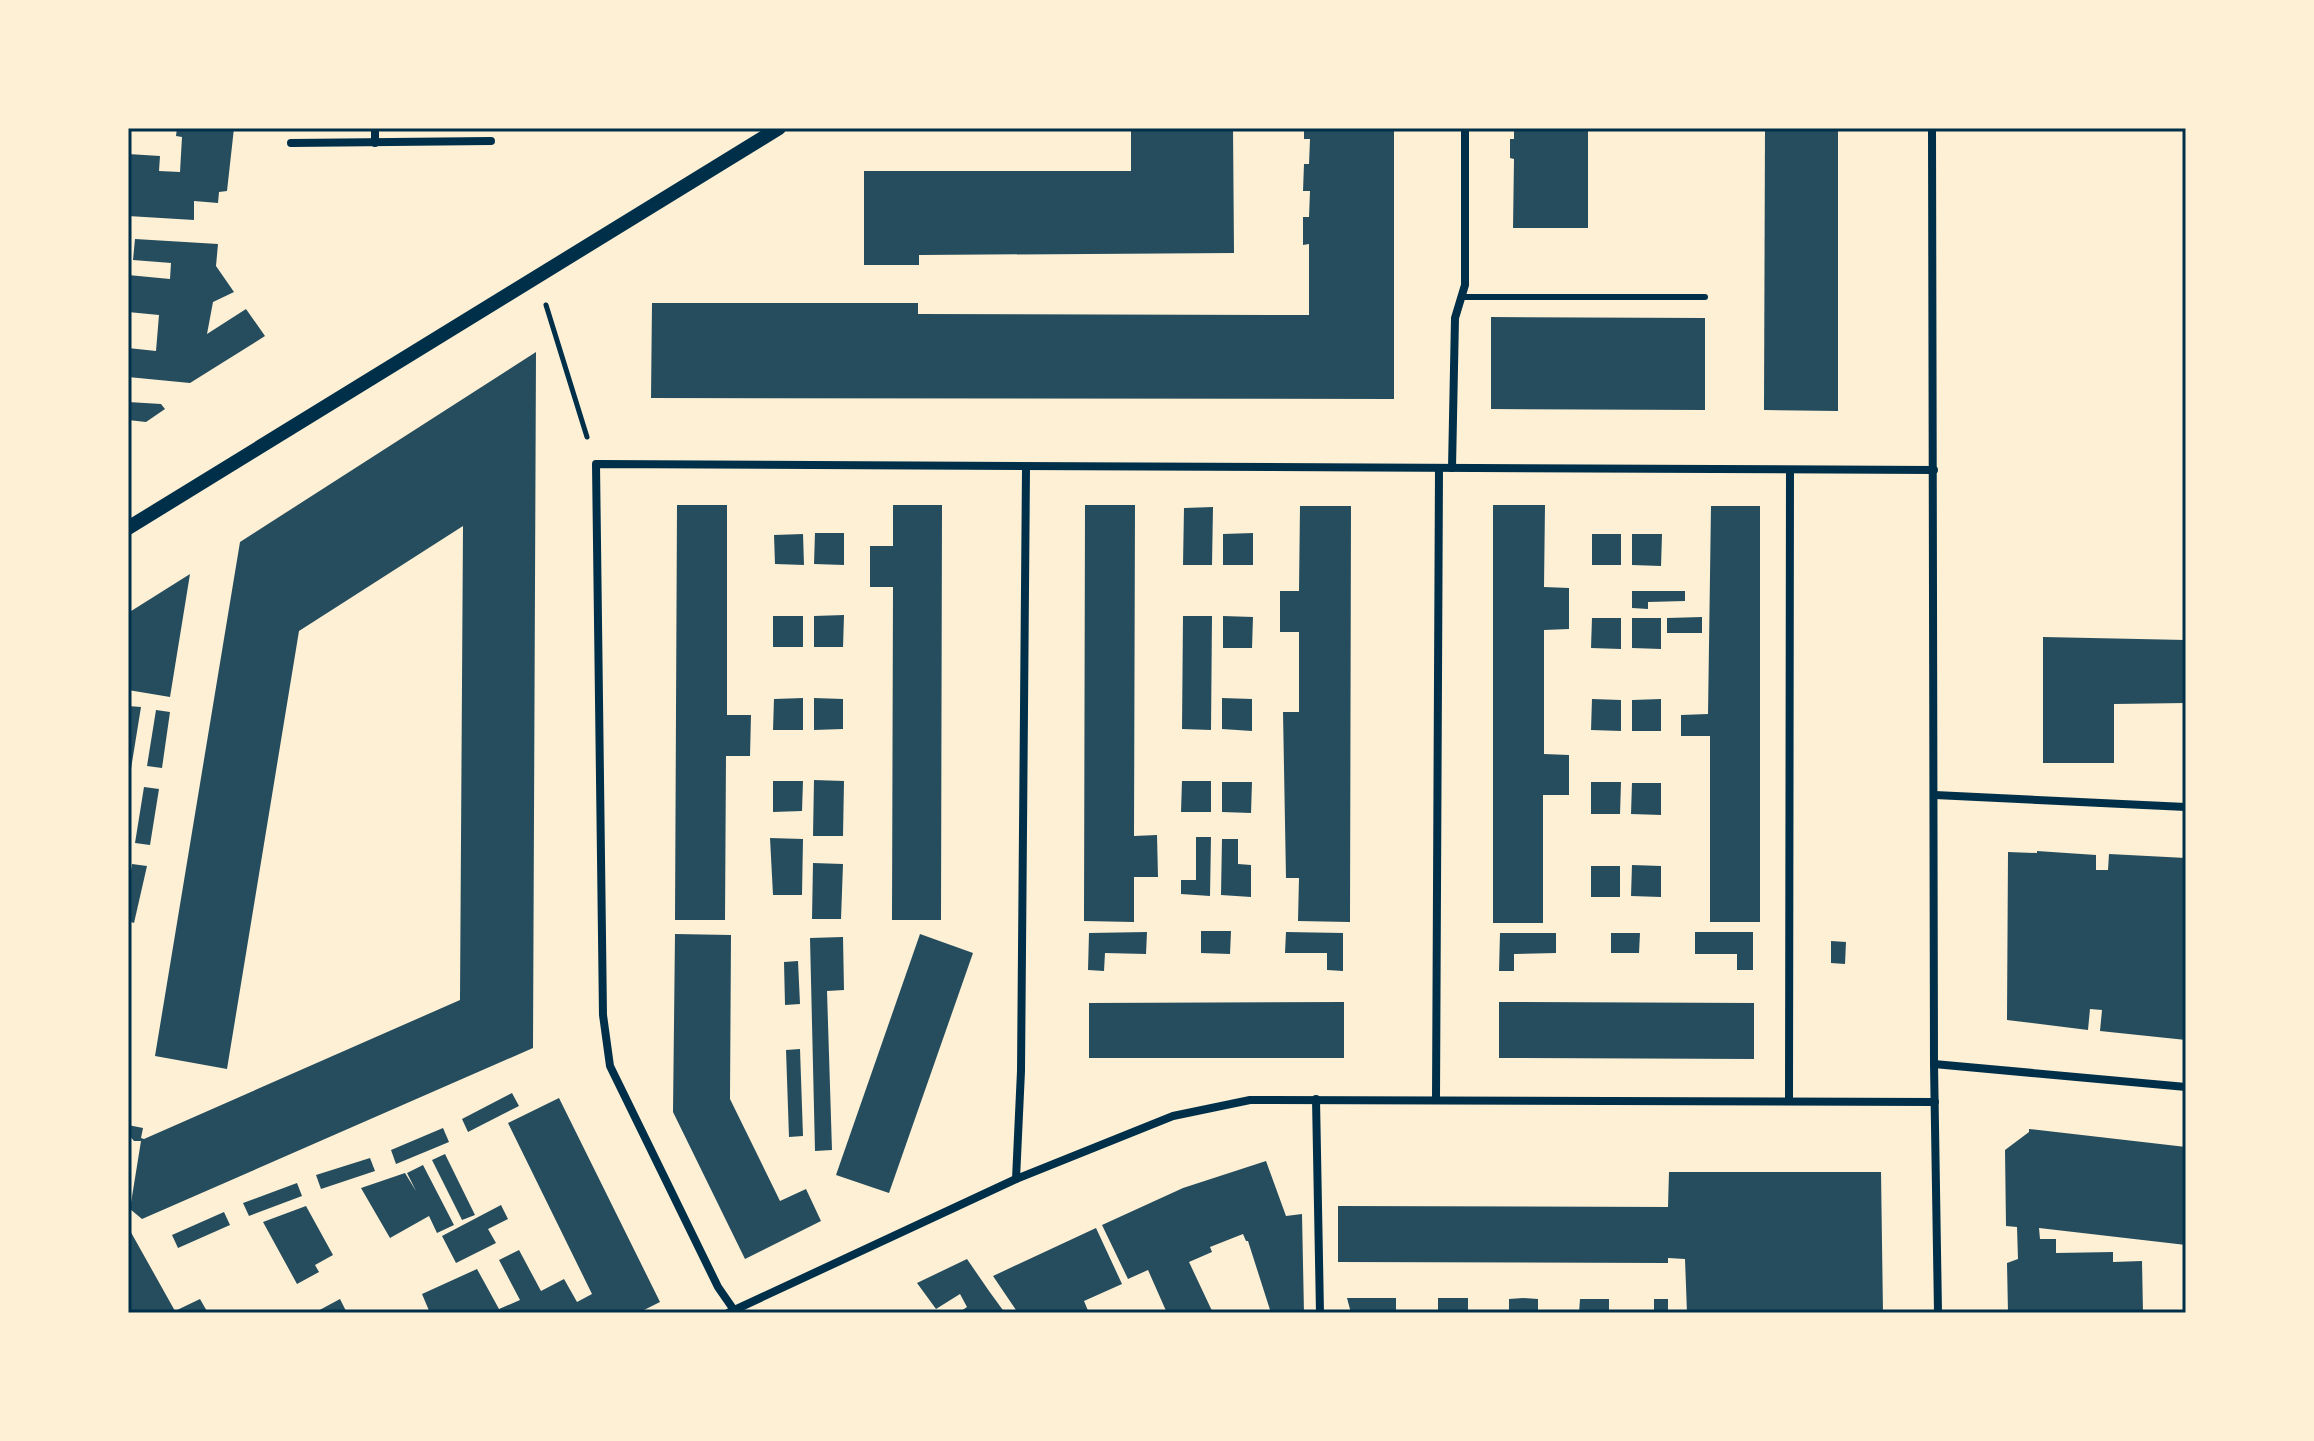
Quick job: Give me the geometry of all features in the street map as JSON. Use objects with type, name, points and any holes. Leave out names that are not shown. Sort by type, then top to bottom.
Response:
[{"type":"street","points":[[375,128],[375,143]]},
{"type":"street","points":[[128,528],[779,128]]},
{"type":"street","points":[[1452,468],[1455,318],[1465,285],[1465,128]]},
{"type":"street","points":[[1932,128],[1934,1064],[1938,1313]]},
{"type":"street","points":[[291,143],[491,141]]},
{"type":"street","points":[[1934,470],[596,464],[603,1015],[610,1066],[732,1312],[1016,1179],[1173,1116],[1250,1100],[1935,1102]]},
{"type":"street","points":[[1016,1179],[1021,1071],[1026,468]]},
{"type":"street","points":[[1436,1100],[1439,468]]},
{"type":"street","points":[[1789,1100],[1790,470]]},
{"type":"street","points":[[1935,795],[2186,807]]},
{"type":"street","points":[[1934,1064],[2186,1087]]},
{"type":"street","points":[[1316,1099],[1320,1313]]},
{"type":"lane","points":[[1461,297],[1705,297]]},
{"type":"path","points":[[537,277],[596,464]]},
{"type":"building","points":[[177,128],[234,128],[227,191],[219,192],[218,203],[194,201],[194,220],[128,216],[128,154],[160,156],[159,171],[180,172],[182,137],[176,136]]},
{"type":"building","points":[[1131,128],[1233,128],[1234,253],[919,255],[919,265],[864,265],[864,171],[1131,171]]},
{"type":"building","points":[[1304,128],[1394,128],[1394,399],[651,398],[652,303],[918,303],[918,314],[1309,315],[1309,244],[1303,245],[1303,217],[1309,217],[1310,191],[1303,191],[1304,164],[1309,164],[1310,139],[1304,139]]},
{"type":"building","points":[[1514,128],[1588,128],[1588,228],[1513,228],[1514,159],[1510,158],[1510,139],[1514,139]]},
{"type":"building","points":[[1765,128],[1838,128],[1838,411],[1764,410]]},
{"type":"building","points":[[135,239],[218,244],[216,266],[234,292],[213,302],[207,334],[246,309],[265,336],[190,383],[128,377],[128,348],[156,351],[159,315],[128,312],[128,275],[170,279],[171,263],[133,260]]},
{"type":"building","points":[[1491,317],[1705,318],[1705,410],[1491,409]]},
{"type":"building","points":[[536,352],[533,1048],[142,1219],[130,1209],[141,1141],[134,1141],[128,1134],[128,1125],[143,1128],[141,1138],[144,1139],[460,1000],[463,526],[299,631],[227,1069],[155,1056],[240,542]]},
{"type":"building","points":[[128,402],[161,404],[165,409],[146,422],[128,420]]},
{"type":"building","points":[[677,505],[727,505],[727,715],[751,715],[750,756],[726,756],[725,920],[675,920]]},
{"type":"building","points":[[893,505],[942,505],[941,920],[892,920],[893,587],[870,587],[870,546],[893,546]]},
{"type":"building","points":[[1085,505],[1135,505],[1134,836],[1157,835],[1158,877],[1134,877],[1134,922],[1084,921]]},
{"type":"building","points":[[1493,505],[1545,505],[1544,587],[1569,588],[1569,629],[1544,630],[1544,754],[1569,755],[1569,795],[1543,795],[1543,923],[1493,923]]},
{"type":"building","points":[[1300,506],[1351,506],[1350,922],[1298,921],[1299,878],[1286,878],[1283,712],[1299,712],[1299,632],[1280,632],[1280,591],[1299,591]]},
{"type":"building","points":[[1711,506],[1760,506],[1760,922],[1710,922],[1710,736],[1681,736],[1681,715],[1708,714]]},
{"type":"building","points":[[1213,507],[1212,565],[1183,565],[1184,508]]},
{"type":"building","points":[[815,533],[844,533],[844,565],[814,564]]},
{"type":"building","points":[[1253,533],[1253,565],[1223,565],[1223,534]]},
{"type":"building","points":[[803,534],[804,565],[775,564],[774,535]]},
{"type":"building","points":[[1592,534],[1621,534],[1621,565],[1592,565]]},
{"type":"building","points":[[1632,534],[1662,534],[1661,566],[1632,565]]},
{"type":"building","points":[[190,574],[170,697],[128,690],[128,613]]},
{"type":"building","points":[[1632,591],[1685,591],[1685,601],[1648,602],[1648,609],[1632,608]]},
{"type":"building","points":[[844,615],[843,647],[814,647],[814,616]]},
{"type":"building","points":[[773,616],[803,616],[803,647],[773,647]]},
{"type":"building","points":[[1183,616],[1212,616],[1211,730],[1182,729]]},
{"type":"building","points":[[1223,616],[1253,617],[1252,648],[1223,648]]},
{"type":"building","points":[[1702,617],[1702,633],[1667,633],[1667,618]]},
{"type":"building","points":[[1592,618],[1621,618],[1621,649],[1591,648]]},
{"type":"building","points":[[1632,618],[1661,618],[1661,649],[1632,648]]},
{"type":"building","points":[[2043,637],[2186,640],[2186,703],[2114,704],[2114,763],[2043,763]]},
{"type":"building","points":[[803,698],[803,730],[773,730],[774,699]]},
{"type":"building","points":[[814,698],[843,699],[843,729],[814,730]]},
{"type":"building","points":[[1222,698],[1252,699],[1252,731],[1222,729]]},
{"type":"building","points":[[1592,699],[1621,700],[1621,731],[1591,730]]},
{"type":"building","points":[[1661,699],[1661,731],[1632,731],[1632,700]]},
{"type":"building","points":[[128,706],[141,707],[130,775],[128,774]]},
{"type":"building","points":[[156,710],[170,712],[162,768],[147,766]]},
{"type":"building","points":[[814,780],[844,781],[843,836],[813,836]]},
{"type":"building","points":[[773,781],[803,781],[802,811],[773,812]]},
{"type":"building","points":[[1182,781],[1211,781],[1211,812],[1181,812]]},
{"type":"building","points":[[1222,782],[1252,782],[1251,813],[1222,812]]},
{"type":"building","points":[[1591,782],[1621,782],[1620,814],[1591,814]]},
{"type":"building","points":[[1632,783],[1661,783],[1661,815],[1631,814]]},
{"type":"building","points":[[144,787],[159,789],[150,845],[135,843]]},
{"type":"building","points":[[1196,837],[1211,837],[1210,896],[1181,894],[1181,880],[1196,880]]},
{"type":"building","points":[[770,838],[803,839],[802,895],[773,895]]},
{"type":"building","points":[[1222,839],[1238,839],[1238,864],[1251,865],[1251,897],[1221,895]]},
{"type":"building","points":[[2008,852],[2096,855],[2096,870],[2108,870],[2109,854],[2186,858],[2186,1040],[2100,1031],[2102,1010],[2090,1009],[2088,1030],[2007,1020]]},
{"type":"building","points":[[813,863],[843,864],[841,919],[812,919]]},
{"type":"building","points":[[132,864],[147,866],[134,923],[128,921]]},
{"type":"building","points":[[1632,865],[1661,866],[1661,897],[1631,896]]},
{"type":"building","points":[[1591,866],[1620,866],[1620,897],[1591,897]]},
{"type":"building","points":[[1201,931],[1231,931],[1230,954],[1201,953]]},
{"type":"building","points":[[1147,932],[1146,954],[1105,953],[1104,971],[1088,970],[1089,933]]},
{"type":"building","points":[[1286,932],[1343,933],[1343,971],[1327,970],[1327,953],[1285,953]]},
{"type":"building","points":[[1695,932],[1753,932],[1753,970],[1737,970],[1737,954],[1695,954]]},
{"type":"building","points":[[1500,933],[1556,933],[1556,953],[1514,954],[1514,971],[1499,971]]},
{"type":"building","points":[[1611,933],[1640,933],[1639,953],[1611,953]]},
{"type":"building","points":[[675,934],[731,935],[730,1099],[780,1201],[806,1189],[821,1221],[745,1259],[673,1112]]},
{"type":"building","points":[[920,934],[973,953],[889,1193],[836,1175]]},
{"type":"building","points":[[843,937],[844,990],[827,991],[832,1150],[815,1151],[810,938]]},
{"type":"building","points":[[1831,941],[1846,942],[1845,964],[1831,963]]},
{"type":"building","points":[[798,961],[800,1004],[785,1005],[784,962]]},
{"type":"building","points":[[1344,1002],[1344,1058],[1089,1058],[1089,1003]]},
{"type":"building","points":[[1499,1002],[1754,1003],[1754,1059],[1499,1058]]},
{"type":"building","points":[[800,1049],[803,1136],[789,1137],[786,1050]]},
{"type":"building","points":[[512,1093],[519,1106],[468,1132],[462,1119]]},
{"type":"building","points":[[559,1098],[660,1302],[638,1313],[430,1313],[422,1294],[477,1269],[499,1309],[520,1300],[499,1260],[519,1250],[541,1291],[564,1279],[577,1302],[592,1294],[508,1123]]},
{"type":"building","points":[[443,1128],[449,1142],[396,1164],[391,1150]]},
{"type":"building","points":[[2029,1129],[2186,1147],[2186,1245],[2039,1228],[2040,1239],[2056,1239],[2056,1253],[2113,1252],[2113,1262],[2142,1261],[2143,1313],[2008,1313],[2007,1263],[2018,1259],[2017,1227],[2006,1226],[2005,1150]]},
{"type":"building","points":[[445,1154],[475,1215],[462,1220],[432,1160]]},
{"type":"building","points":[[370,1158],[375,1171],[321,1189],[316,1175]]},
{"type":"building","points":[[1266,1161],[1286,1216],[1302,1214],[1304,1313],[1271,1313],[1243,1234],[1210,1247],[1212,1252],[1189,1262],[1213,1313],[1167,1313],[1148,1270],[1128,1279],[1102,1225],[1183,1188]]},
{"type":"building","points":[[423,1165],[454,1225],[437,1233],[429,1216],[390,1238],[361,1188],[405,1173],[416,1191],[407,1173]]},
{"type":"building","points":[[1669,1172],[1881,1172],[1883,1313],[1687,1313],[1685,1259],[1668,1258],[1668,1263],[1338,1262],[1338,1206],[1668,1207]]},
{"type":"building","points":[[297,1183],[302,1196],[249,1216],[243,1203]]},
{"type":"building","points":[[501,1205],[508,1219],[488,1229],[496,1243],[456,1263],[442,1236]]},
{"type":"building","points":[[306,1206],[333,1255],[315,1265],[319,1272],[297,1284],[263,1222]]},
{"type":"building","points":[[224,1212],[230,1225],[178,1248],[172,1235]]},
{"type":"building","points":[[128,1227],[175,1311],[200,1299],[208,1313],[128,1313]]},
{"type":"building","points":[[1096,1228],[1122,1284],[1084,1301],[1089,1313],[1018,1313],[993,1276]]},
{"type":"building","points":[[967,1259],[1005,1313],[958,1313],[967,1307],[960,1294],[936,1309],[917,1283]]},
{"type":"building","points":[[1347,1298],[1396,1298],[1396,1313],[1351,1313]]},
{"type":"building","points":[[1438,1298],[1468,1298],[1468,1313],[1438,1313]]},
{"type":"building","points":[[340,1299],[347,1313],[314,1313]]},
{"type":"building","points":[[1509,1299],[1538,1299],[1538,1313],[1509,1313]]},
{"type":"building","points":[[1580,1299],[1609,1299],[1609,1313],[1579,1313]]},
{"type":"building","points":[[1654,1299],[1668,1299],[1668,1313],[1654,1313]]}]
